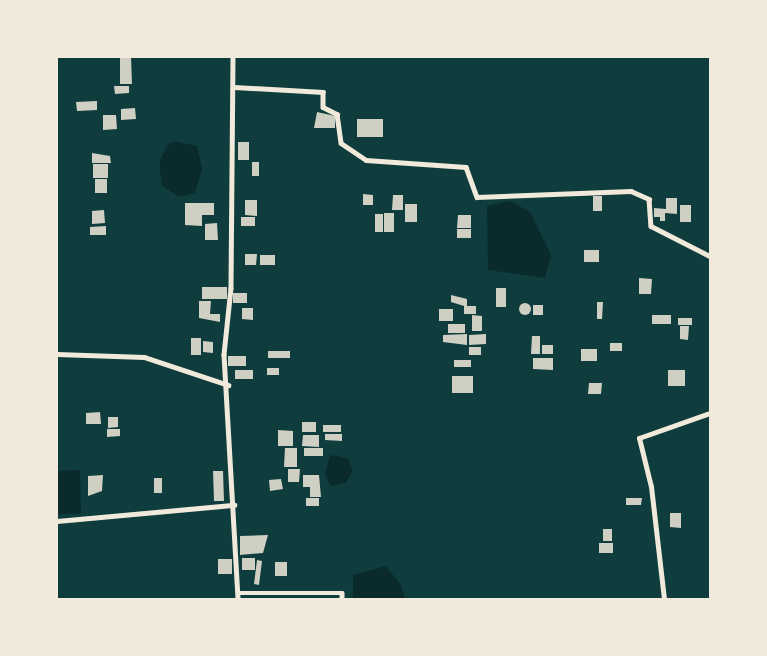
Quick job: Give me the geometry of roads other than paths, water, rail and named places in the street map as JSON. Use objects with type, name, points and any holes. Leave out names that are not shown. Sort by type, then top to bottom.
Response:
[{"type":"street","points":[[233,57],[231,288],[224,355],[228,385],[238,596],[342,593],[342,599]]},
{"type":"street","points":[[234,87],[323,92],[323,107],[337,114],[341,143],[366,160],[466,166],[477,197],[631,191],[649,199],[651,226],[710,256]]},
{"type":"street","points":[[57,354],[144,357],[228,385]]},
{"type":"street","points":[[664,599],[651,487],[639,438],[710,413]]},
{"type":"street","points":[[57,521],[234,506]]},
{"type":"water","points":[[177,142],[197,146],[202,169],[195,193],[178,197],[162,185],[160,171],[160,160],[169,143]]},
{"type":"water","points":[[510,201],[530,212],[551,255],[545,278],[488,270],[487,206]]},
{"type":"water","points":[[330,455],[347,458],[353,470],[346,483],[330,486],[325,474]]},
{"type":"water","points":[[80,470],[81,514],[57,514],[57,471]]},
{"type":"water","points":[[386,566],[401,585],[405,599],[353,599],[353,575]]}]
